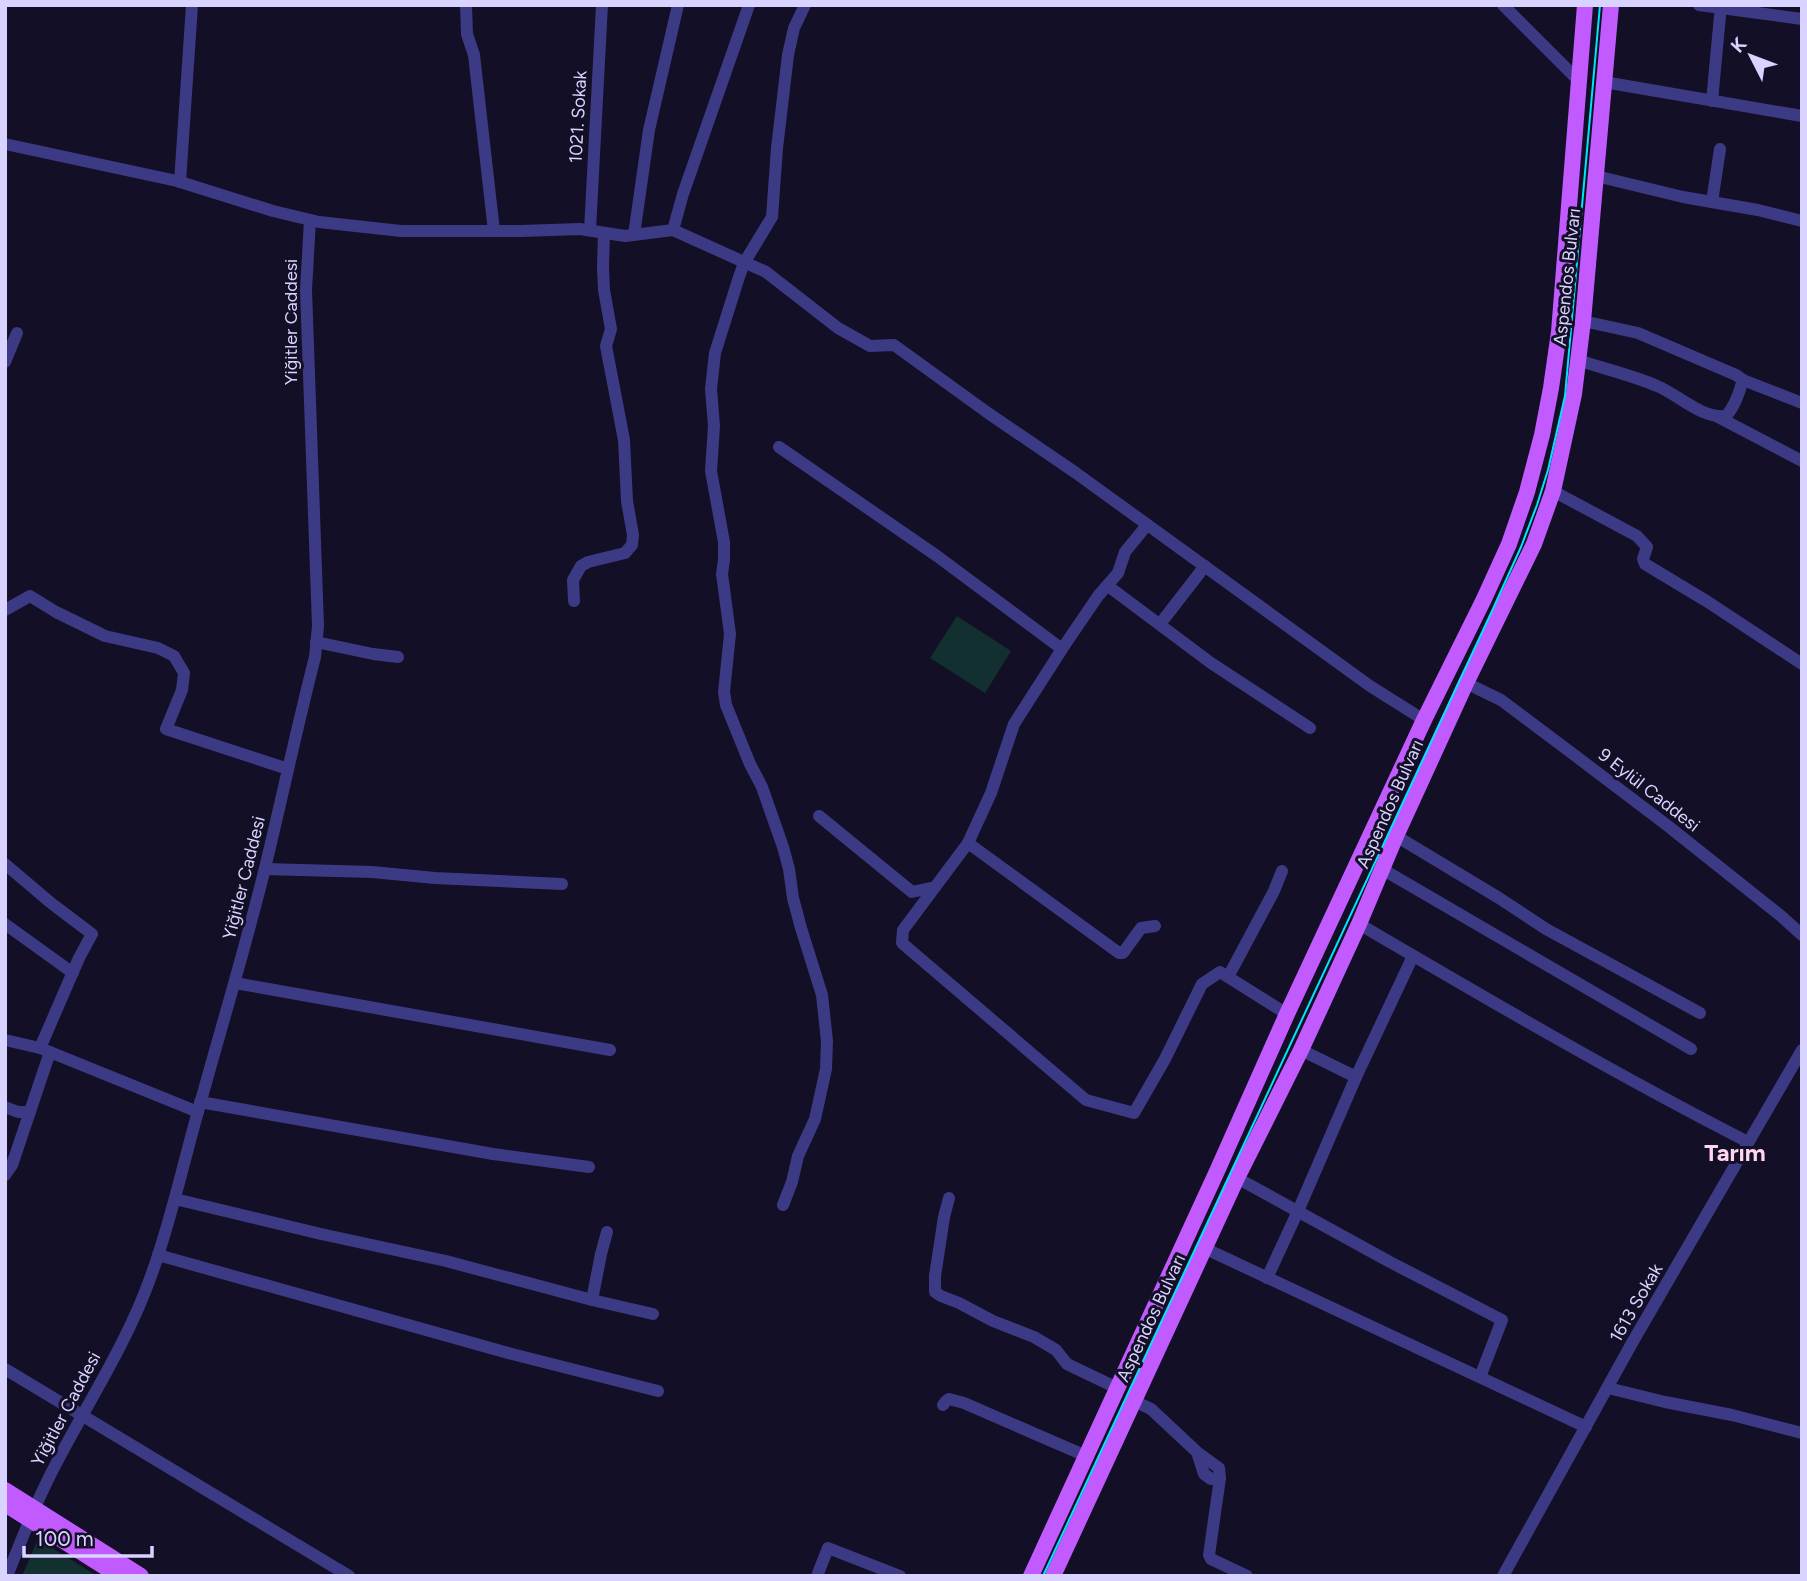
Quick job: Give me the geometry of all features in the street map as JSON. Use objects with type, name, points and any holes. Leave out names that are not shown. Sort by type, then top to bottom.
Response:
[{"type":"main road","name":"Aspendos Bulvarı","points":[[1029,1576],[1287,1014],[1509,544],[1527,492],[1542,435],[1559,332],[1585,5]]},
{"type":"main road","name":"Aspendos Bulvarı","points":[[1055,1572],[1204,1248],[1301,1050],[1466,683],[1534,544],[1553,491],[1572,404],[1583,321],[1611,5]]},
{"type":"main road","points":[[5,1490],[32,1514],[119,1576]]},
{"type":"main road","points":[[5,1504],[32,1514],[141,1576]]},
{"type":"street","points":[[180,182],[192,5]]},
{"type":"street","points":[[466,5],[467,34],[474,55],[494,231]]},
{"type":"street","name":"1021. Sokak","points":[[590,230],[602,5]]},
{"type":"street","points":[[634,235],[649,130],[678,5]]},
{"type":"street","points":[[673,230],[749,5]]},
{"type":"street","points":[[783,1205],[798,1156],[815,1119],[828,1054],[822,995],[796,908],[786,858],[762,787],[726,705],[724,692],[730,634],[722,574],[724,542],[711,471],[714,426],[711,389],[715,353],[744,262],[772,217],[788,55],[794,28],[805,5]]},
{"type":"street","points":[[1503,5],[1578,80]]},
{"type":"street","points":[[1699,5],[1802,19]]},
{"type":"street","points":[[1712,101],[1721,6]]},
{"type":"street","points":[[1604,82],[1802,116]]},
{"type":"street","points":[[5,144],[180,182],[310,220],[401,231],[580,229],[625,236],[673,230],[766,272],[838,328],[870,346],[894,345],[1370,686],[1424,720]]},
{"type":"street","points":[[1712,202],[1720,149]]},
{"type":"street","points":[[1596,176],[1802,221]]},
{"type":"street","name":"Yiğitler Caddesi","points":[[7,1576],[32,1514],[127,1331],[150,1279],[175,1199],[265,870],[315,657],[318,626],[306,290],[310,220]]},
{"type":"street","points":[[574,601],[573,580],[581,566],[625,553],[632,545],[633,535],[627,501],[624,440],[606,346],[611,330],[604,290],[604,233]]},
{"type":"street","points":[[1583,321],[1638,333],[1802,403]]},
{"type":"street","points":[[5,362],[17,333]]},
{"type":"street","points":[[1578,360],[1658,386],[1802,461]]},
{"type":"street","points":[[1717,417],[1726,416],[1732,409],[1743,380]]},
{"type":"street","points":[[779,447],[937,555],[1062,649]]},
{"type":"street","points":[[1553,491],[1637,536],[1647,547],[1643,559],[1645,564],[1802,664]]},
{"type":"street","points":[[1147,525],[1125,552],[1118,573],[1098,596],[1014,724],[991,793],[968,843],[903,930],[902,943],[1086,1100],[1134,1113],[1202,984],[1220,972],[1287,1014]]},
{"type":"street","points":[[1160,624],[1205,566]]},
{"type":"street","points":[[1108,586],[1211,663],[1310,728]]},
{"type":"street","points":[[5,610],[30,596],[105,636],[158,648],[174,656],[184,673],[182,690],[166,729],[288,769]]},
{"type":"street","points":[[316,642],[398,657]]},
{"type":"street","name":"9 Eylül Caddesi","points":[[1466,683],[1501,700],[1584,762],[1802,935]]},
{"type":"street","points":[[819,816],[912,892],[935,887]]},
{"type":"street","points":[[1396,836],[1546,929],[1700,1013]]},
{"type":"street","points":[[968,843],[1119,953],[1124,953],[1141,928],[1155,926]]},
{"type":"street","points":[[5,864],[92,933],[73,973],[45,1050],[30,1112],[12,1165],[5,1175]]},
{"type":"street","points":[[1382,869],[1690,1049]]},
{"type":"street","points":[[265,870],[372,872],[562,884]]},
{"type":"street","points":[[1228,977],[1282,871]]},
{"type":"street","points":[[5,924],[73,973]]},
{"type":"street","points":[[1359,924],[1504,1010],[1748,1142]]},
{"type":"street","points":[[1266,1278],[1413,956]]},
{"type":"street","points":[[235,983],[610,1050]]},
{"type":"street","points":[[5,1040],[45,1050],[199,1107],[589,1167]]},
{"type":"street","points":[[1301,1050],[1356,1077]]},
{"type":"street","name":"1613 Sokak","points":[[1503,1576],[1632,1343],[1802,1050]]},
{"type":"street","points":[[5,1107],[18,1112],[30,1112]]},
{"type":"street","points":[[1237,1178],[1502,1320],[1480,1377]]},
{"type":"street","points":[[949,1198],[935,1276],[935,1292],[993,1321],[1034,1337],[1056,1350],[1067,1364],[1117,1388]]},
{"type":"street","points":[[175,1199],[446,1261],[653,1314]]},
{"type":"street","points":[[592,1300],[607,1232]]},
{"type":"street","points":[[1204,1248],[1586,1427]]},
{"type":"street","points":[[158,1255],[512,1354],[657,1391]]},
{"type":"street","points":[[5,1369],[349,1576]]},
{"type":"street","points":[[1608,1388],[1802,1433]]},
{"type":"street","points":[[943,1405],[949,1399],[964,1403],[1086,1456]]},
{"type":"street","points":[[1134,1401],[1152,1409],[1197,1452],[1205,1474],[1211,1479],[1220,1478],[1209,1555],[1211,1559],[1247,1576]]},
{"type":"street","points":[[817,1576],[828,1548],[900,1576]]},
{"type":"green space","points":[[957,616],[1011,651],[985,693],[930,658]]},
{"type":"green space","points":[[38,1539],[97,1576],[22,1576]]},
{"type":"tram line","points":[[1043,1576],[1492,611],[1537,505],[1565,396],[1600,5]]},
{"type":"district","name":"Tarım","points":[[1735,1153]]}]
